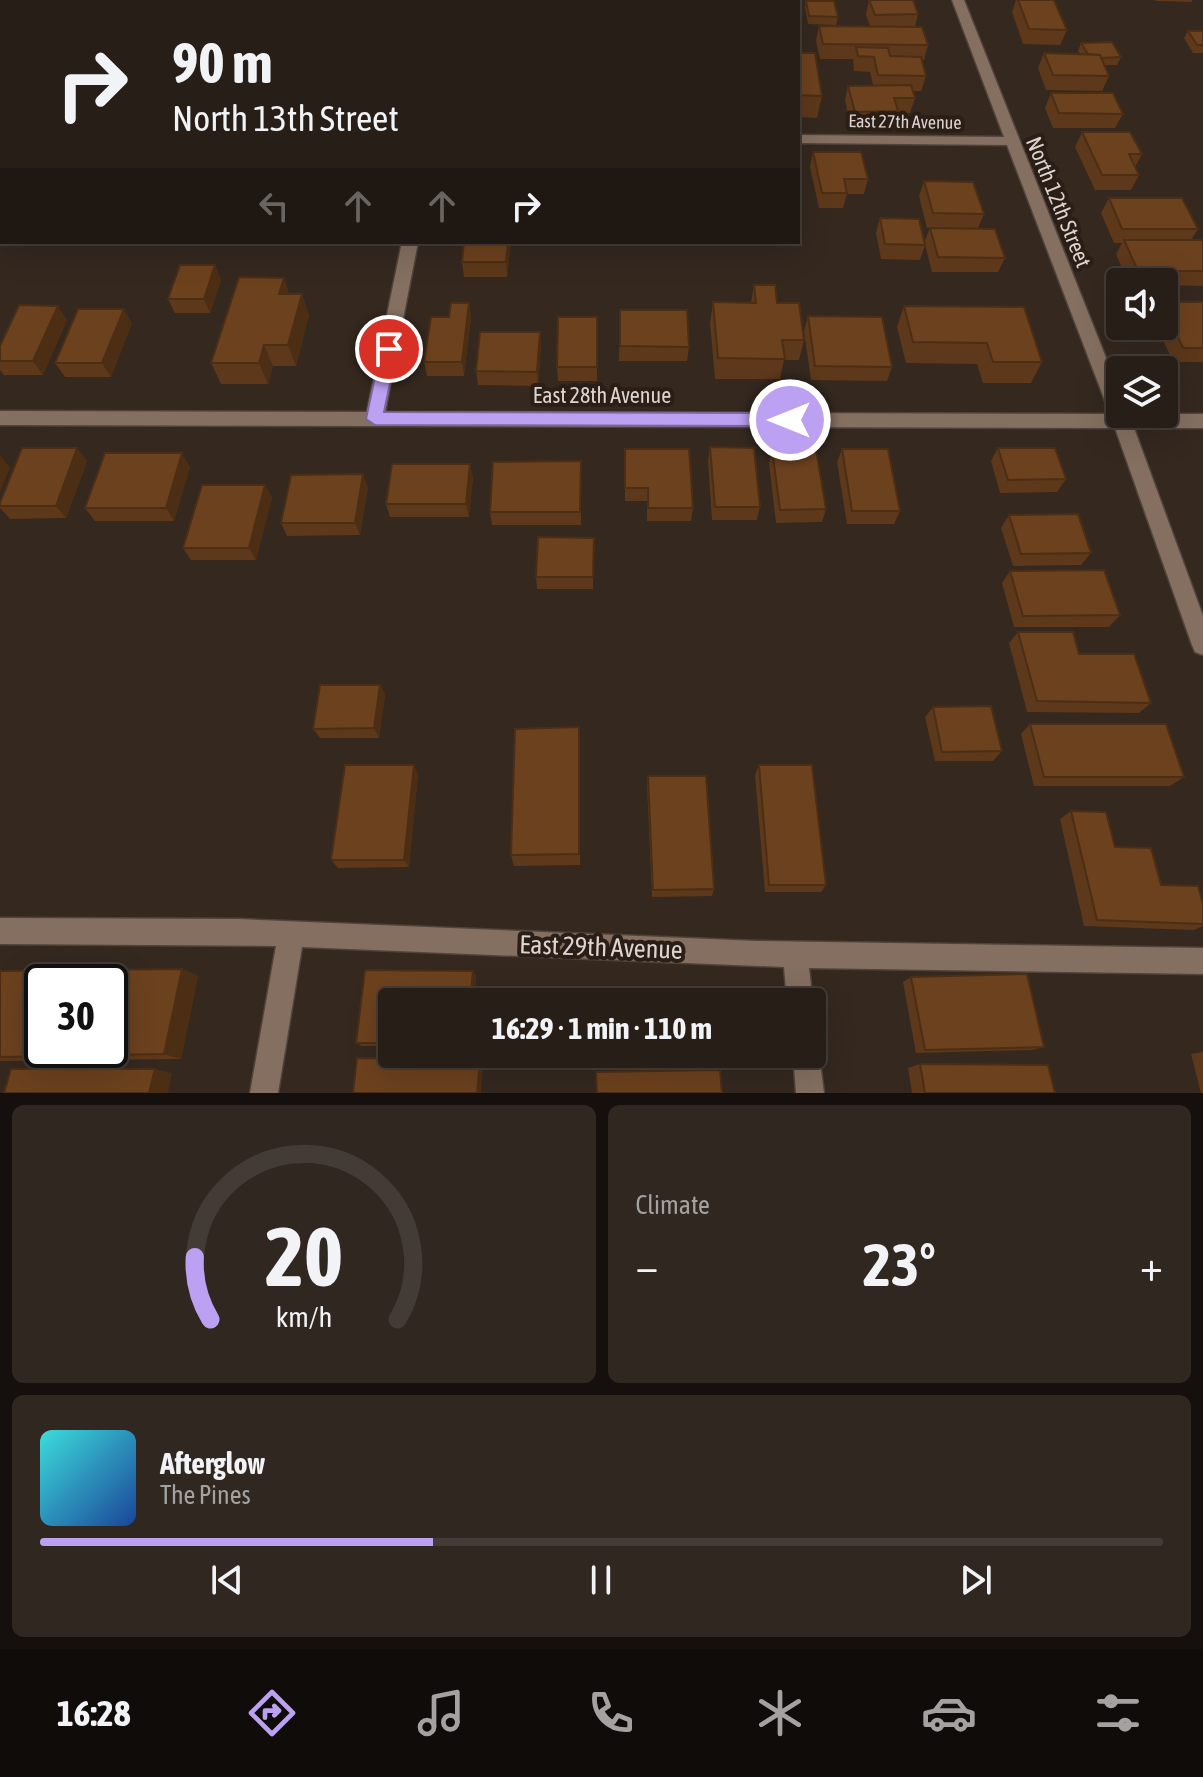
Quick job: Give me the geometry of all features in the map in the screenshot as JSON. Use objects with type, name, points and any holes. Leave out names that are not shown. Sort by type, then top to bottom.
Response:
[{"type":"street","name":"North 12th Street","points":[[958,0],[1106,381]]},
{"type":"street","name":"East 27th Avenue","points":[[800,139],[1011,141]]},
{"type":"street","points":[[375,419],[410,244]]},
{"type":"street","name":"East 28th Avenue","points":[[0,418],[1106,421]]},
{"type":"street","name":"East 28th Avenue","points":[[1178,421],[1203,421]]},
{"type":"street","name":"North 12th Street","points":[[1125,428],[1203,645]]},
{"type":"street","name":"East 29th Avenue","points":[[0,931],[291,935],[795,954],[1203,961]]},
{"type":"street","points":[[264,1093],[291,935]]},
{"type":"street","points":[[795,954],[799,988]]},
{"type":"street","points":[[807,1068],[810,1093]]},
{"type":"building","points":[[869,0],[913,0],[918,14],[875,15]]},
{"type":"building","points":[[1018,0],[1054,0],[1067,30],[1029,29]]},
{"type":"building","points":[[806,1],[834,1],[838,17],[809,16]]},
{"type":"building","points":[[819,26],[922,27],[928,45],[823,44]]},
{"type":"building","points":[[1188,31],[1203,31],[1203,45],[1197,45]]},
{"type":"building","points":[[1112,42],[1121,57],[1101,58],[1100,55],[1088,54],[1081,43]]},
{"type":"building","points":[[856,47],[888,48],[890,56],[921,57],[926,76],[878,75],[874,57],[858,56]]},
{"type":"building","points":[[800,53],[815,53],[822,96],[800,95]]},
{"type":"building","points":[[1044,53],[1100,55],[1109,76],[1053,75]]},
{"type":"building","points":[[911,85],[915,98],[894,98],[898,111],[855,112],[848,86]]},
{"type":"building","points":[[1051,93],[1113,93],[1123,114],[1059,113]]},
{"type":"building","points":[[1082,132],[1130,132],[1142,154],[1129,154],[1139,175],[1102,175]]},
{"type":"building","points":[[813,152],[861,152],[868,179],[844,179],[847,193],[822,193]]},
{"type":"building","points":[[924,181],[973,182],[984,214],[933,213]]},
{"type":"building","points":[[1109,198],[1182,198],[1198,229],[1122,229]]},
{"type":"building","points":[[880,218],[919,219],[925,245],[885,244]]},
{"type":"building","points":[[930,228],[995,229],[1005,258],[938,257]]},
{"type":"building","points":[[1124,240],[1203,240],[1203,271],[1137,268]]},
{"type":"building","points":[[464,244],[508,244],[506,262],[462,262]]},
{"type":"building","points":[[180,265],[215,265],[204,299],[168,299]]},
{"type":"building","points":[[239,277],[284,278],[279,294],[302,294],[288,345],[264,345],[259,363],[211,363]]},
{"type":"building","points":[[754,285],[775,285],[777,303],[799,303],[804,340],[782,340],[785,359],[718,358],[713,302],[756,303]]},
{"type":"building","points":[[1178,302],[1203,302],[1203,348],[1183,348],[1178,337]]},
{"type":"building","points":[[451,303],[469,303],[462,362],[424,362],[431,317],[449,317]]},
{"type":"building","points":[[19,305],[58,306],[33,361],[0,361],[0,346]]},
{"type":"building","points":[[904,306],[1024,307],[1042,362],[993,362],[987,343],[913,342]]},
{"type":"building","points":[[78,309],[124,309],[102,363],[55,363]]},
{"type":"building","points":[[620,310],[687,310],[689,347],[620,346]]},
{"type":"building","points":[[808,316],[882,317],[892,367],[815,366]]},
{"type":"building","points":[[558,317],[597,317],[597,367],[557,367]]},
{"type":"building","points":[[480,332],[540,332],[537,372],[476,371]]},
{"type":"building","points":[[710,447],[754,448],[760,507],[715,507]]},
{"type":"building","points":[[22,448],[77,448],[56,506],[0,506]]},
{"type":"building","points":[[998,448],[1055,448],[1066,479],[1008,480]]},
{"type":"building","points":[[625,449],[689,449],[693,508],[648,508],[648,488],[625,488]]},
{"type":"building","points":[[772,449],[816,449],[826,509],[780,510]]},
{"type":"building","points":[[842,449],[888,449],[900,511],[852,511]]},
{"type":"building","points":[[105,453],[182,453],[166,508],[85,508]]},
{"type":"building","points":[[581,461],[580,512],[490,512],[493,462]]},
{"type":"building","points":[[392,464],[470,464],[466,504],[386,504]]},
{"type":"building","points":[[363,474],[355,523],[281,523],[291,475]]},
{"type":"building","points":[[202,485],[265,485],[249,548],[183,548]]},
{"type":"building","points":[[1078,514],[1091,553],[1021,554],[1009,515]]},
{"type":"building","points":[[538,537],[594,538],[593,577],[536,577]]},
{"type":"building","points":[[1104,570],[1120,615],[1023,616],[1010,571]]},
{"type":"building","points":[[1018,632],[1073,632],[1079,654],[1134,654],[1151,703],[1037,701]]},
{"type":"building","points":[[320,685],[380,685],[374,728],[313,729]]},
{"type":"building","points":[[991,706],[1002,751],[942,752],[933,707]]},
{"type":"building","points":[[1030,724],[1166,724],[1184,777],[1044,777]]},
{"type":"building","points":[[579,727],[579,854],[511,855],[515,729]]},
{"type":"building","points":[[345,765],[414,765],[404,860],[331,860]]},
{"type":"building","points":[[759,765],[812,765],[826,885],[769,885]]},
{"type":"building","points":[[648,776],[706,776],[714,889],[653,890]]},
{"type":"building","points":[[1071,811],[1106,812],[1115,847],[1151,848],[1161,885],[1198,886],[1203,904],[1203,924],[1097,920]]},
{"type":"building","points":[[182,969],[164,1054],[128,1055],[128,970]]},
{"type":"building","points":[[365,970],[473,971],[471,988],[378,988],[378,1043],[356,1043]]},
{"type":"building","points":[[0,971],[24,971],[24,1057],[0,1057]]},
{"type":"building","points":[[1027,974],[1044,1047],[925,1050],[911,977]]},
{"type":"building","points":[[708,987],[708,988],[585,988]]},
{"type":"building","points":[[357,1058],[378,1058],[378,1068],[479,1068],[477,1093],[353,1093]]},
{"type":"building","points":[[920,1064],[1048,1065],[1055,1093],[925,1093]]},
{"type":"building","points":[[11,1069],[155,1069],[149,1093],[4,1093]]},
{"type":"building","points":[[720,1070],[722,1093],[597,1093],[596,1072]]},
{"type":"route","points":[[389,349],[375,419],[790,420]]}]
